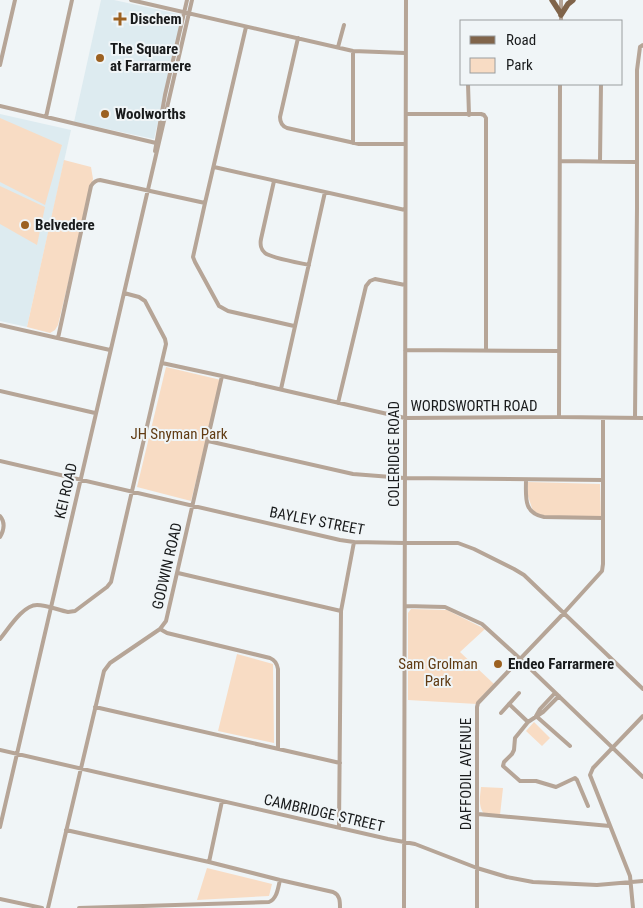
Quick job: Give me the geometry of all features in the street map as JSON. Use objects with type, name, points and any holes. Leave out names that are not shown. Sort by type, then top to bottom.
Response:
[{"type":"main road","points":[[552,0],[561,16]]},
{"type":"main road","points":[[561,16],[568,4],[573,0]]},
{"type":"street","points":[[0,66],[15,0]]},
{"type":"street","points":[[46,117],[72,0]]},
{"type":"street","points":[[131,0],[353,51],[405,53]]},
{"type":"street","name":"KEI ROAD","points":[[187,0],[187,13]]},
{"type":"street","name":"KEI ROAD","points":[[0,826],[154,161],[165,95],[192,0]]},
{"type":"street","name":"COLERIDGE ROAD","points":[[404,908],[406,0]]},
{"type":"street","points":[[560,0],[561,16]]},
{"type":"street","points":[[338,48],[344,25]]},
{"type":"street","points":[[246,27],[193,256],[219,306],[228,311],[294,326]]},
{"type":"street","points":[[298,38],[280,117],[281,123],[287,128],[353,143],[405,144]]},
{"type":"street","points":[[635,418],[637,70],[640,47],[643,45]]},
{"type":"street","points":[[353,51],[353,143]]},
{"type":"street","points":[[468,85],[469,115]]},
{"type":"street","points":[[559,417],[560,85]]},
{"type":"street","points":[[600,161],[601,85]]},
{"type":"street","points":[[0,106],[157,144]]},
{"type":"street","points":[[406,114],[484,115],[486,124],[486,350]]},
{"type":"street","points":[[560,161],[636,162]]},
{"type":"street","points":[[214,167],[405,210]]},
{"type":"street","points":[[58,338],[91,186],[94,182],[100,180],[204,203]]},
{"type":"street","points":[[274,181],[260,245],[267,255],[309,265]]},
{"type":"street","points":[[281,389],[325,192]]},
{"type":"street","points":[[637,208],[643,208]]},
{"type":"street","points":[[338,403],[366,286],[375,279],[405,285]]},
{"type":"street","points":[[0,639],[26,608],[36,605],[68,612],[75,611],[110,584],[166,344],[146,303],[139,297],[124,293]]},
{"type":"street","points":[[0,325],[110,350]]},
{"type":"street","points":[[405,350],[559,351]]},
{"type":"street","name":"WORDSWORTH ROAD","points":[[162,363],[405,418],[643,418]]},
{"type":"street","name":"GODWIN ROAD","points":[[48,908],[106,666],[160,629],[166,620],[222,376]]},
{"type":"street","points":[[0,391],[96,413]]},
{"type":"street","name":"DAFFODIL AVENUE","points":[[477,908],[477,707],[481,699],[564,614],[602,571],[603,418]]},
{"type":"street","points":[[208,441],[345,473],[404,478],[603,480]]},
{"type":"street","name":"BAYLEY STREET","points":[[0,461],[340,540],[354,542],[463,544],[519,572],[643,689]]},
{"type":"street","points":[[526,480],[526,504],[536,515],[544,517],[603,518]]},
{"type":"street","points":[[0,537],[4,527],[1,518]]},
{"type":"street","points":[[339,827],[341,611],[354,542]]},
{"type":"street","points":[[178,573],[341,611]]},
{"type":"street","points":[[405,606],[445,607],[482,624],[643,777]]},
{"type":"street","points":[[160,629],[167,634],[270,658],[275,661],[278,669],[278,749]]},
{"type":"street","points":[[501,713],[519,693]]},
{"type":"street","points":[[557,694],[543,712],[528,722],[515,738],[514,750],[503,764],[504,768],[520,781],[536,781],[554,787],[574,778],[588,806]]},
{"type":"street","points":[[509,704],[528,722]]},
{"type":"street","points":[[95,707],[340,763]]},
{"type":"street","points":[[536,716],[570,746]]},
{"type":"street","points":[[634,908],[631,882],[624,860],[590,776],[591,771],[643,716]]},
{"type":"street","name":"CAMBRIDGE STREET","points":[[0,750],[415,844],[477,868],[507,877],[533,882],[598,885],[643,881]]},
{"type":"street","points":[[208,862],[222,801]]},
{"type":"street","points":[[478,814],[610,826]]},
{"type":"street","points":[[66,830],[333,892],[338,895],[340,908]]},
{"type":"street","points":[[79,908],[166,907],[269,902],[275,897],[280,880]]},
{"type":"street","points":[[0,899],[42,908]]},
{"type":"shaded area","name":"The Square at Farrarmere","points":[[101,0],[114,0],[183,15],[154,139],[74,122]]},
{"type":"shaded area","name":"Belvedere","points":[[0,114],[71,130],[27,327],[0,321]]},
{"type":"green space","points":[[0,118],[62,145],[45,205],[0,182]]},
{"type":"green space","points":[[64,160],[91,167],[93,179],[58,325],[50,333],[27,327]]},
{"type":"green space","points":[[0,186],[45,207],[37,245],[0,224]]},
{"type":"green space","name":"JH Snyman Park","points":[[166,367],[221,380],[191,501],[137,487]]},
{"type":"green space","points":[[528,482],[600,484],[601,517],[545,517],[533,511],[528,496]]},
{"type":"green space","name":"Sam Grolman Park","points":[[411,609],[447,610],[485,629],[460,652],[494,684],[477,704],[408,700],[408,613]]},
{"type":"green space","points":[[237,654],[273,664],[274,743],[218,731]]},
{"type":"green space","points":[[534,722],[550,738],[542,746],[526,731]]},
{"type":"green space","points":[[481,787],[503,788],[500,815],[484,814],[480,805]]},
{"type":"green space","points":[[207,868],[272,884],[269,896],[197,900]]},
{"type":"place","name":"Dischem","points":[[120,19]]},
{"type":"place","name":"The Square at Farrarmere","points":[[100,58]]},
{"type":"place","name":"Woolworths","points":[[105,114]]},
{"type":"place","name":"Belvedere","points":[[25,225]]},
{"type":"place","name":"Endeo Farrarmere","points":[[498,664]]}]
